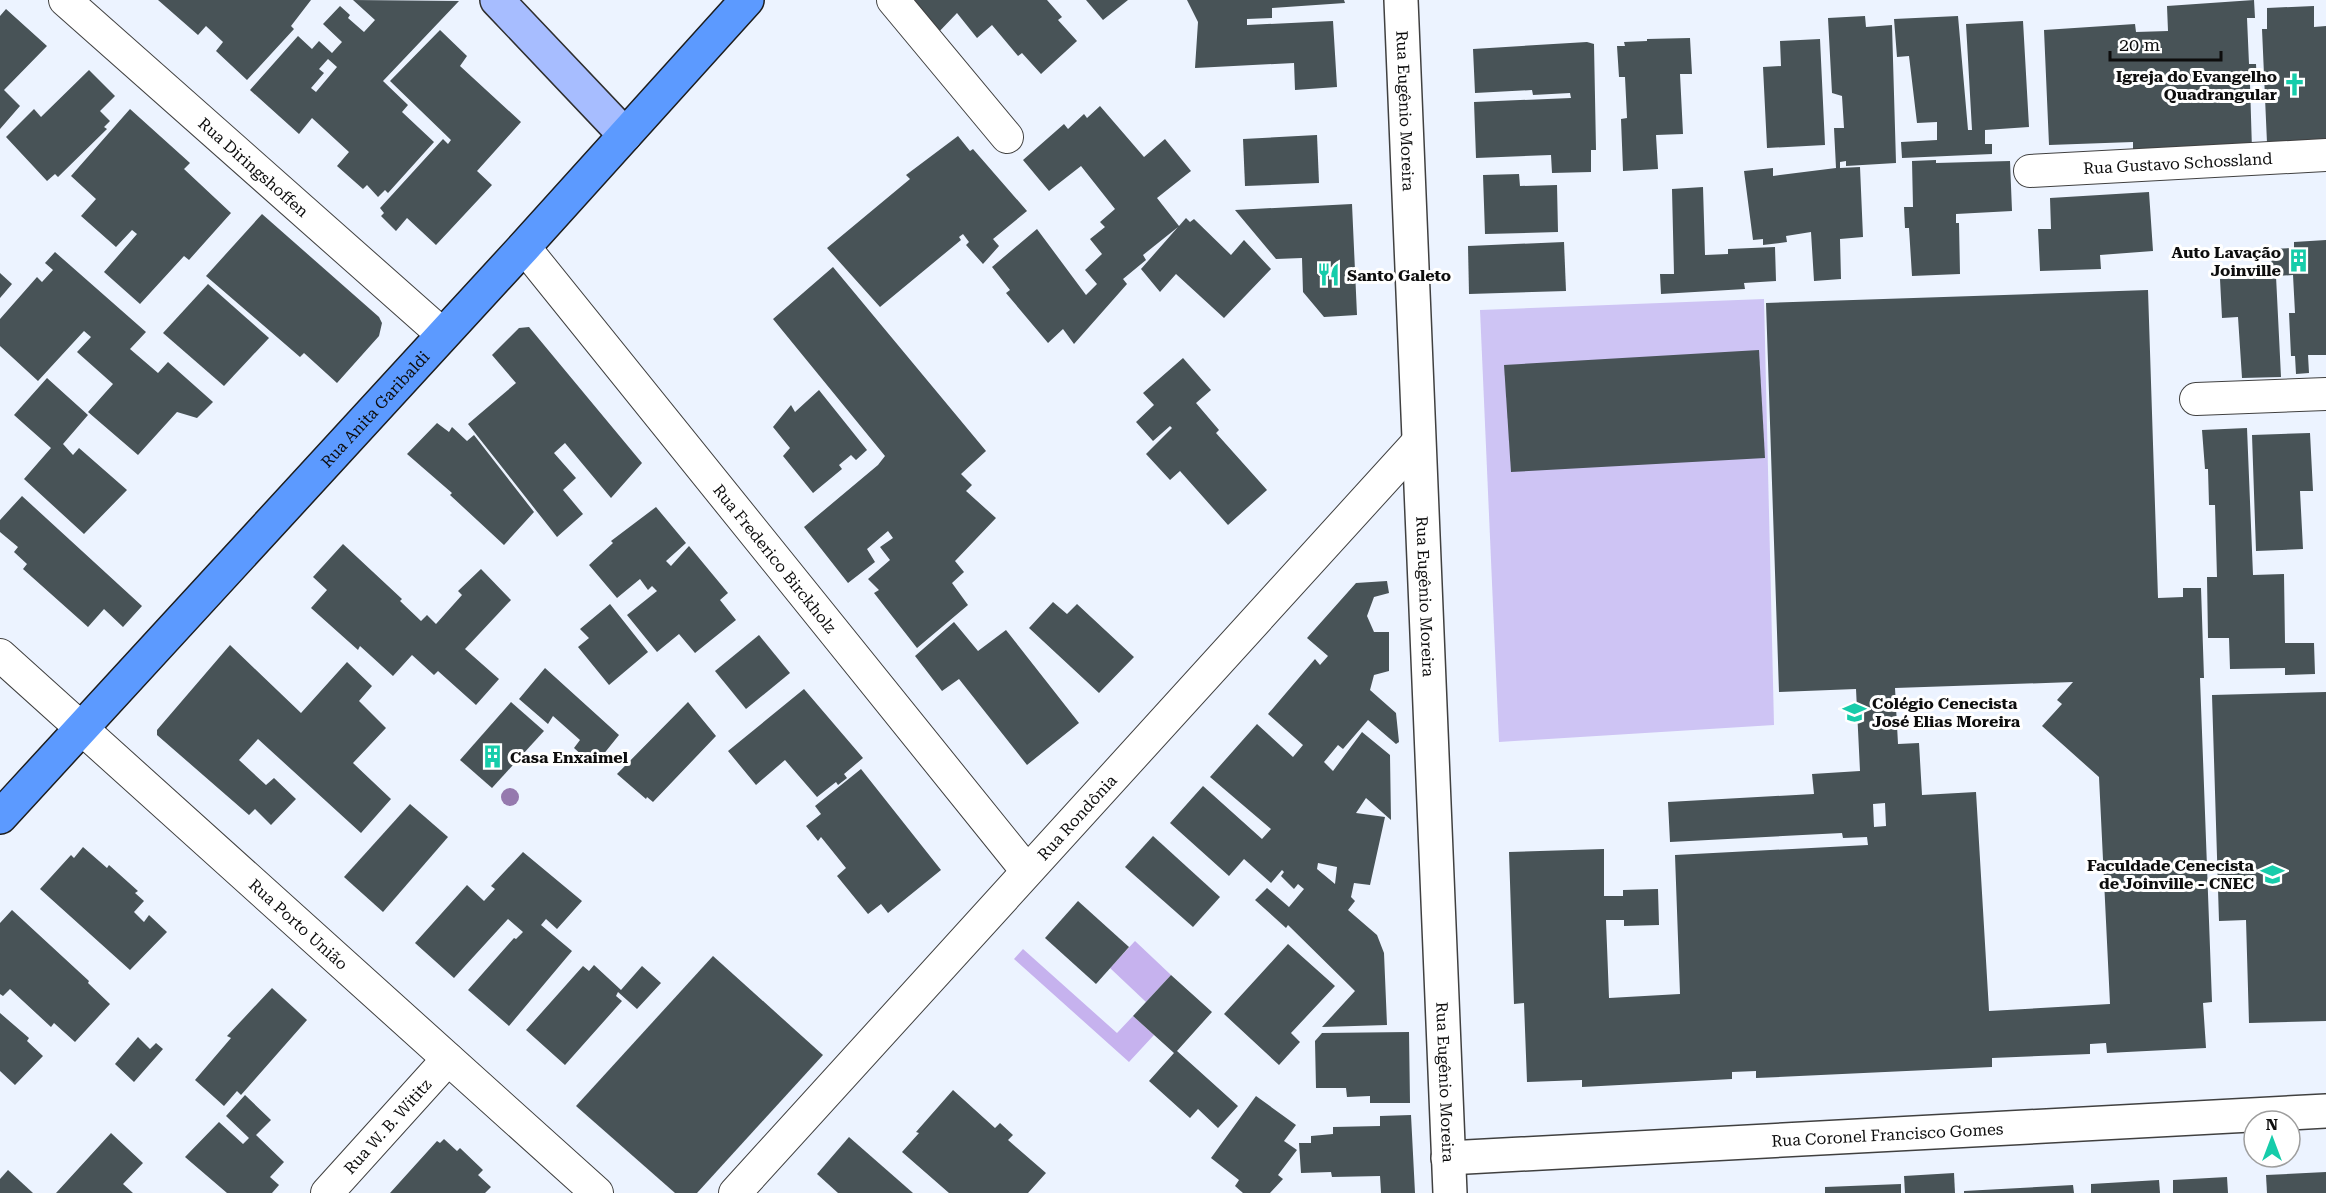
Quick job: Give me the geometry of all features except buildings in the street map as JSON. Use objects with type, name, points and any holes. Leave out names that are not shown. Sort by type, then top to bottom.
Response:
[{"type":"main road","points":[[497,0],[625,135]]},
{"type":"main road","name":"Rua Anita Garibaldi","points":[[0,817],[524,247],[747,0]]},
{"type":"street","name":"Rua Diringshoffen","points":[[65,0],[442,334]]},
{"type":"street","points":[[893,0],[1007,137]]},
{"type":"street","name":"Rua Eugênio Moreira","points":[[1401,0],[1450,1193]]},
{"type":"street","name":"Rua Gustavo Schossland","points":[[2030,171],[2326,155]]},
{"type":"street","name":"Rua Frederico Birckholz","points":[[524,247],[1027,872]]},
{"type":"street","points":[[2196,399],[2326,394]]},
{"type":"street","name":"Rua Rondônia","points":[[735,1193],[1419,441]]},
{"type":"street","name":"Rua Porto União","points":[[0,655],[597,1193]]},
{"type":"street","name":"Rua W. B. Wititz","points":[[327,1193],[448,1059]]},
{"type":"street","name":"Rua Coronel Francisco Gomes","points":[[1448,1158],[2326,1111]]},
{"type":"shaded area","points":[[1764,299],[1774,725],[1499,742],[1480,310]]},
{"type":"shaded area","points":[[1135,941],[1171,975],[1146,1002],[1110,968]]},
{"type":"shaded area","points":[[1023,949],[1117,1033],[1133,1016],[1154,1035],[1129,1062],[1014,959]]},
{"type":"place","name":"Igreja do Evangelho Quadrangular","points":[[2295,85]]},
{"type":"place","name":"Auto Lavação Joinville","points":[[2299,261]]},
{"type":"place","name":"Santo Galeto","points":[[1329,275]]},
{"type":"place","name":"Colégio Cenecista José Elias Moreira","points":[[1854,712]]},
{"type":"place","name":"Casa Enxaimel","points":[[492,757]]},
{"type":"place","name":"Faculdade Cenecista de Joinville - CNEC","points":[[2272,874]]}]
